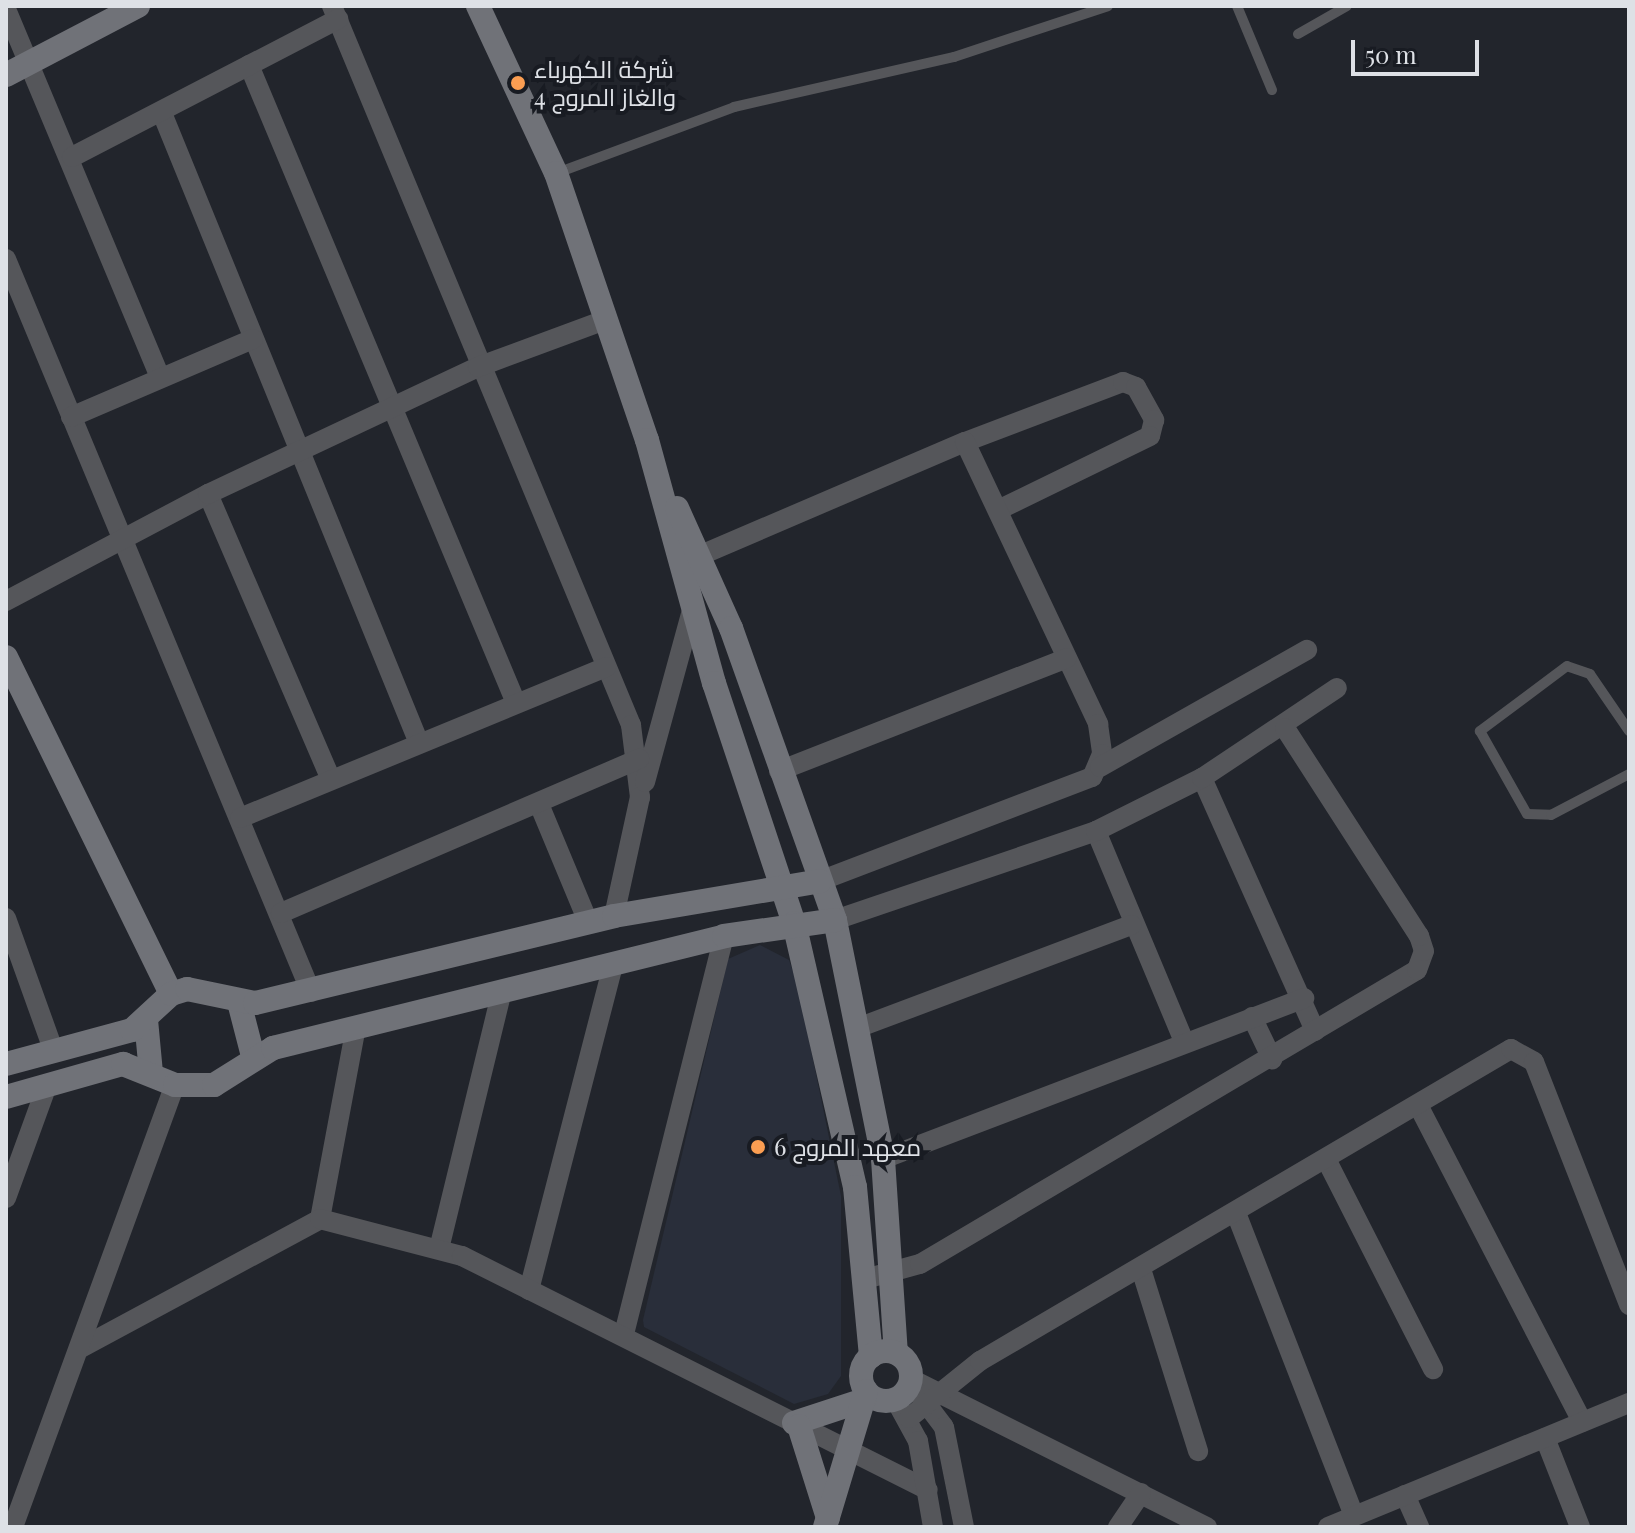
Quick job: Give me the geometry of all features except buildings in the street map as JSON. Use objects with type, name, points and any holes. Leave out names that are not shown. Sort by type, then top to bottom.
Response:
[{"type":"street","points":[[478,6],[556,173],[689,560],[779,771],[835,920],[860,1027],[883,1159],[896,1353],[891,1396],[928,1490],[933,1527]]},
{"type":"street","points":[[6,75],[131,8]]},
{"type":"street","points":[[6,9],[32,61],[160,377]]},
{"type":"street","points":[[72,157],[162,113],[249,65],[335,12],[478,367],[606,667],[639,759],[640,797]]},
{"type":"street","points":[[249,65],[390,409],[516,703]]},
{"type":"street","points":[[162,113],[419,743]]},
{"type":"street","points":[[6,259],[124,535],[311,992]]},
{"type":"street","points":[[6,601],[124,535],[208,494],[303,455],[478,367],[605,320]]},
{"type":"street","points":[[71,417],[253,339]]},
{"type":"street","points":[[689,560],[965,442],[1123,382],[1136,387],[1154,420],[1150,436],[998,510]]},
{"type":"street","points":[[965,442],[1098,724],[1100,767]]},
{"type":"street","points":[[208,494],[331,779]]},
{"type":"street","points":[[689,560],[692,610],[794,923],[839,1098],[865,1279],[871,1356],[861,1372],[891,1396]]},
{"type":"street","points":[[614,916],[640,797],[692,610]]},
{"type":"street","points":[[6,1064],[54,1052],[146,1020],[171,994],[202,989],[239,1002],[311,992],[614,916],[782,884],[820,881],[1092,777],[1100,767],[1307,650]]},
{"type":"street","points":[[6,657],[171,994]]},
{"type":"street","points":[[779,771],[1067,658]]},
{"type":"street","points":[[240,818],[606,667]]},
{"type":"street","points":[[6,1097],[46,1088],[112,1066],[151,1073],[175,1085],[214,1085],[253,1056],[724,936],[794,923],[835,920],[1096,831],[1202,778],[1285,728],[1337,688]]},
{"type":"street","points":[[865,1279],[892,1275],[1272,1059],[1417,970],[1424,951],[1285,728]]},
{"type":"street","points":[[281,913],[639,759]]},
{"type":"street","points":[[1202,778],[1304,998],[1315,1031]]},
{"type":"street","points":[[539,804],[588,922]]},
{"type":"street","points":[[1096,831],[1132,925],[1184,1041]]},
{"type":"street","points":[[6,918],[54,1052]]},
{"type":"street","points":[[860,1027],[1132,925]]},
{"type":"street","points":[[624,1334],[724,936]]},
{"type":"street","points":[[529,1290],[613,966]]},
{"type":"street","points":[[439,1249],[501,994]]},
{"type":"street","points":[[883,1159],[1184,1041],[1304,998]]},
{"type":"street","points":[[239,1002],[253,1056]]},
{"type":"street","points":[[1252,1017],[1272,1059]]},
{"type":"street","points":[[146,1020],[151,1073]]},
{"type":"street","points":[[320,1219],[355,1032]]},
{"type":"street","points":[[935,1399],[969,1368],[1511,1049],[1530,1056],[1629,1305]]},
{"type":"street","points":[[13,1527],[175,1085]]},
{"type":"street","points":[[6,1198],[46,1088]]},
{"type":"street","points":[[1418,1105],[1582,1422]]},
{"type":"street","points":[[1326,1159],[1433,1369]]},
{"type":"street","points":[[1236,1213],[1354,1515]]},
{"type":"street","points":[[79,1349],[320,1219],[439,1249],[624,1334],[796,1424],[850,1447],[928,1490]]},
{"type":"street","points":[[1141,1269],[1198,1451]]},
{"type":"street","points":[[871,1356],[896,1353]]},
{"type":"street","points":[[796,1424],[891,1396],[935,1399],[1141,1493],[1207,1527]]},
{"type":"street","points":[[827,1523],[850,1447],[891,1396]]},
{"type":"street","points":[[935,1399],[948,1441],[964,1527]]},
{"type":"street","points":[[1328,1527],[1629,1403]]},
{"type":"street","points":[[796,1424],[827,1523]]},
{"type":"street","points":[[1545,1438],[1580,1527]]},
{"type":"street","points":[[1118,1527],[1141,1493]]},
{"type":"street","points":[[1405,1495],[1419,1527]]},
{"type":"lane","points":[[556,173],[734,107],[954,57],[1108,6]]},
{"type":"lane","points":[[1237,6],[1272,90]]},
{"type":"lane","points":[[1298,34],[1347,6]]},
{"type":"lane","points":[[1629,731],[1590,674],[1567,666],[1480,731],[1527,814],[1551,815],[1629,774]]},
{"type":"shaded area","name":"معهد المروج 6","points":[[760,945],[789,960],[798,986],[841,1196],[841,1376],[828,1394],[794,1404],[644,1327],[643,1320],[728,959]]},
{"type":"place","name":"شركة الكهرباء والغاز المروج 4","points":[[518,83]]},
{"type":"place","name":"معهد المروج 6","points":[[758,1147]]}]
